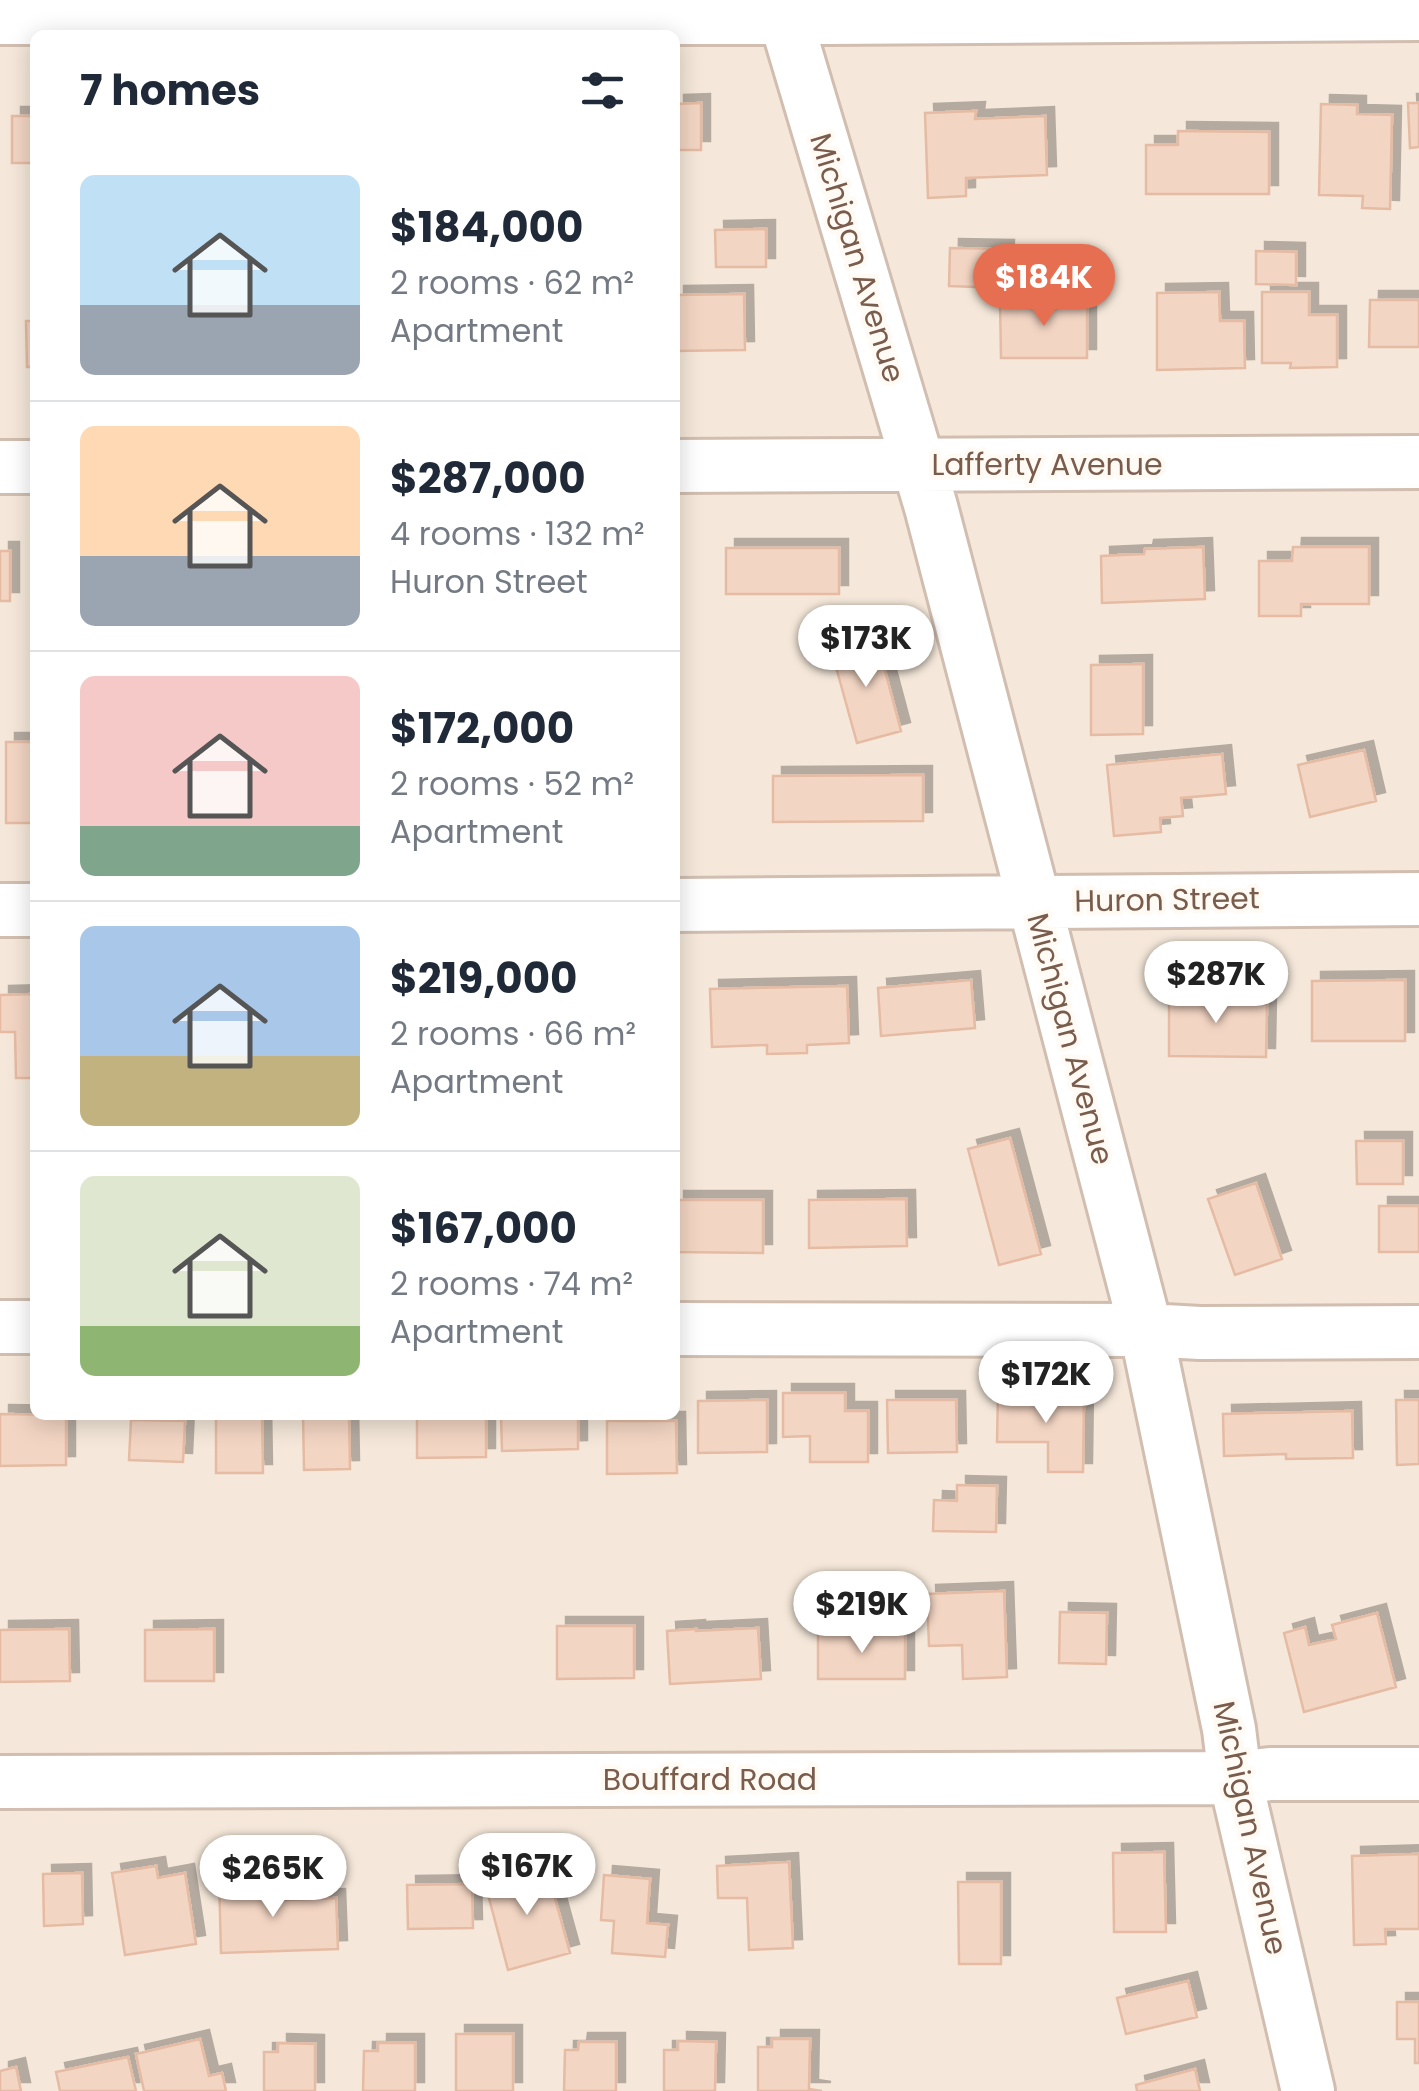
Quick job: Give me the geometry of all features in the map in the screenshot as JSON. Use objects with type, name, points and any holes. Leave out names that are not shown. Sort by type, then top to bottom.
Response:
[{"type":"street","points":[[0,18],[782,9],[1419,14]]},
{"type":"street","name":"Michigan Avenue","points":[[782,9],[919,466],[1146,1330],[1236,1778],[1308,2091]]},
{"type":"street","name":"Lafferty Avenue","points":[[680,466],[1419,462]]},
{"type":"street","points":[[0,468],[30,468]]},
{"type":"street","name":"Huron Street","points":[[680,905],[1419,898]]},
{"type":"street","points":[[0,910],[30,910]]},
{"type":"street","points":[[0,1327],[30,1327]]},
{"type":"street","points":[[680,1329],[1419,1332]]},
{"type":"street","name":"Bouffard Road","points":[[0,1782],[1419,1774]]},
{"type":"shaded area","points":[[0,0],[1419,0],[1419,2091],[0,2091]]},
{"type":"building","points":[[701,103],[701,150],[680,150],[680,104]]},
{"type":"building","points":[[1408,103],[1419,103],[1419,147],[1410,148]]},
{"type":"building","points":[[1321,104],[1357,105],[1357,114],[1392,115],[1390,209],[1362,208],[1363,196],[1319,195]]},
{"type":"building","points":[[976,111],[975,119],[1045,116],[1047,175],[966,178],[966,196],[928,198],[925,113]]},
{"type":"building","points":[[12,116],[30,116],[30,163],[12,163]]},
{"type":"building","points":[[1178,131],[1269,132],[1269,194],[1146,194],[1146,145],[1178,145]]},
{"type":"building","points":[[766,229],[766,267],[716,267],[715,230]]},
{"type":"building","points":[[950,248],[1005,249],[1003,288],[949,286]]},
{"type":"building","points":[[1256,251],[1296,252],[1296,285],[1256,284]]},
{"type":"building","points":[[1219,292],[1220,321],[1244,321],[1245,368],[1157,370],[1157,293]]},
{"type":"building","points":[[1262,292],[1309,292],[1309,315],[1337,315],[1337,367],[1290,368],[1291,363],[1262,363]]},
{"type":"building","points":[[744,294],[745,350],[680,351],[680,295]]},
{"type":"building","points":[[1087,299],[1087,358],[1001,358],[1000,300]]},
{"type":"building","points":[[1370,300],[1419,300],[1419,347],[1369,347]]},
{"type":"building","points":[[26,321],[30,321],[30,367]]},
{"type":"building","points":[[1203,547],[1205,599],[1102,603],[1101,556],[1144,554],[1145,549]]},
{"type":"building","points":[[1293,547],[1369,547],[1369,604],[1301,604],[1301,616],[1259,616],[1259,561],[1292,561]]},
{"type":"building","points":[[726,548],[839,548],[839,594],[726,594]]},
{"type":"building","points":[[0,551],[10,551],[10,601],[0,601]]},
{"type":"building","points":[[876,637],[901,731],[857,743],[831,649]]},
{"type":"building","points":[[1143,664],[1143,734],[1091,735],[1091,665]]},
{"type":"building","points":[[6,742],[30,742],[30,823],[6,823]]},
{"type":"building","points":[[1364,750],[1376,801],[1310,817],[1298,765]]},
{"type":"building","points":[[1222,754],[1226,794],[1181,798],[1183,816],[1160,818],[1161,832],[1114,836],[1107,765]]},
{"type":"building","points":[[923,775],[923,821],[773,822],[773,776]]},
{"type":"building","points":[[971,980],[975,1028],[881,1036],[878,988]]},
{"type":"building","points":[[1405,980],[1405,1041],[1312,1041],[1312,981]]},
{"type":"building","points":[[847,986],[849,1043],[807,1045],[807,1053],[767,1054],[767,1045],[712,1047],[710,989]]},
{"type":"building","points":[[1169,993],[1231,993],[1231,1003],[1267,1004],[1266,1057],[1169,1056]]},
{"type":"building","points":[[30,994],[30,1078],[16,1078],[15,1032],[0,1032],[0,995]]},
{"type":"building","points":[[1010,1138],[1041,1254],[999,1265],[968,1149]]},
{"type":"building","points":[[1356,1141],[1403,1141],[1403,1184],[1357,1184]]},
{"type":"building","points":[[1256,1183],[1282,1259],[1235,1275],[1208,1199]]},
{"type":"building","points":[[906,1199],[907,1246],[809,1248],[809,1200]]},
{"type":"building","points":[[680,1200],[763,1200],[763,1253],[680,1252]]},
{"type":"building","points":[[1379,1206],[1419,1206],[1419,1252],[1379,1252]]},
{"type":"building","points":[[783,1393],[845,1393],[845,1411],[868,1411],[868,1462],[810,1462],[810,1436],[783,1437]]},
{"type":"building","points":[[998,1394],[1084,1396],[1083,1472],[1048,1472],[1048,1442],[997,1442]]},
{"type":"building","points":[[767,1400],[767,1452],[698,1453],[698,1401]]},
{"type":"building","points":[[887,1400],[956,1400],[957,1452],[888,1453]]},
{"type":"building","points":[[1396,1400],[1419,1400],[1419,1464],[1397,1465]]},
{"type":"building","points":[[1352,1411],[1353,1458],[1224,1456],[1223,1414]]},
{"type":"building","points":[[0,1414],[30,1414],[30,1420],[66,1420],[66,1465],[0,1466]]},
{"type":"building","points":[[131,1420],[185,1421],[183,1462],[129,1460]]},
{"type":"building","points":[[216,1420],[262,1420],[263,1473],[216,1473]]},
{"type":"building","points":[[303,1420],[349,1420],[350,1469],[304,1470]]},
{"type":"building","points":[[417,1420],[486,1420],[486,1457],[417,1458]]},
{"type":"building","points":[[501,1420],[578,1420],[578,1449],[502,1451]]},
{"type":"building","points":[[607,1421],[676,1421],[677,1473],[607,1474]]},
{"type":"building","points":[[957,1485],[997,1486],[996,1532],[933,1531],[934,1500],[957,1501]]},
{"type":"building","points":[[1004,1591],[1007,1677],[963,1679],[962,1645],[929,1646],[927,1594]]},
{"type":"building","points":[[1060,1612],[1107,1613],[1106,1664],[1059,1663]]},
{"type":"building","points":[[1377,1613],[1396,1687],[1304,1712],[1284,1633],[1305,1627],[1309,1645],[1336,1639],[1332,1625]]},
{"type":"building","points":[[557,1626],[634,1626],[634,1678],[557,1679]]},
{"type":"building","points":[[758,1628],[761,1679],[670,1684],[667,1631]]},
{"type":"building","points":[[69,1629],[70,1681],[0,1682],[0,1630]]},
{"type":"building","points":[[214,1629],[214,1681],[145,1681],[145,1630]]},
{"type":"building","points":[[818,1633],[905,1633],[905,1679],[818,1679]]},
{"type":"building","points":[[1164,1852],[1166,1932],[1114,1932],[1113,1853]]},
{"type":"building","points":[[1419,1854],[1419,1929],[1385,1929],[1386,1944],[1354,1945],[1352,1856]]},
{"type":"building","points":[[789,1862],[793,1948],[749,1950],[747,1898],[718,1898],[717,1866]]},
{"type":"building","points":[[156,1866],[158,1878],[185,1873],[196,1944],[125,1955],[112,1873]]},
{"type":"building","points":[[546,1866],[570,1953],[508,1970],[485,1883]]},
{"type":"building","points":[[82,1873],[83,1924],[44,1926],[43,1874]]},
{"type":"building","points":[[604,1875],[650,1879],[647,1923],[668,1925],[665,1957],[612,1953],[614,1921],[601,1920]]},
{"type":"building","points":[[263,1877],[263,1901],[336,1898],[338,1949],[221,1953],[219,1879]]},
{"type":"building","points":[[958,1882],[1001,1882],[1001,1964],[959,1964]]},
{"type":"building","points":[[472,1884],[473,1928],[408,1929],[407,1885]]},
{"type":"building","points":[[1188,1981],[1197,2017],[1126,2034],[1117,1998]]},
{"type":"building","points":[[1397,2002],[1419,2002],[1419,2063],[1415,2063],[1415,2039],[1397,2039]]},
{"type":"building","points":[[456,2034],[513,2034],[513,2091],[456,2091]]},
{"type":"building","points":[[200,2039],[209,2076],[222,2073],[226,2091],[144,2091],[136,2054]]},
{"type":"building","points":[[772,2039],[810,2039],[809,2089],[822,2091],[758,2091],[758,2047],[772,2047]]},
{"type":"building","points":[[678,2041],[716,2042],[715,2091],[664,2091],[664,2050],[678,2050]]},
{"type":"building","points":[[579,2042],[616,2042],[616,2091],[564,2091],[565,2050],[578,2050]]},
{"type":"building","points":[[278,2043],[315,2044],[315,2091],[264,2091],[264,2052],[278,2052]]},
{"type":"building","points":[[378,2043],[415,2043],[415,2091],[363,2091],[364,2051],[378,2051]]},
{"type":"building","points":[[128,2057],[136,2091],[60,2091],[56,2072]]},
{"type":"building","points":[[16,2067],[21,2091],[0,2091],[0,2071]]},
{"type":"building","points":[[1195,2069],[1200,2091],[1137,2091],[1136,2085]]}]
